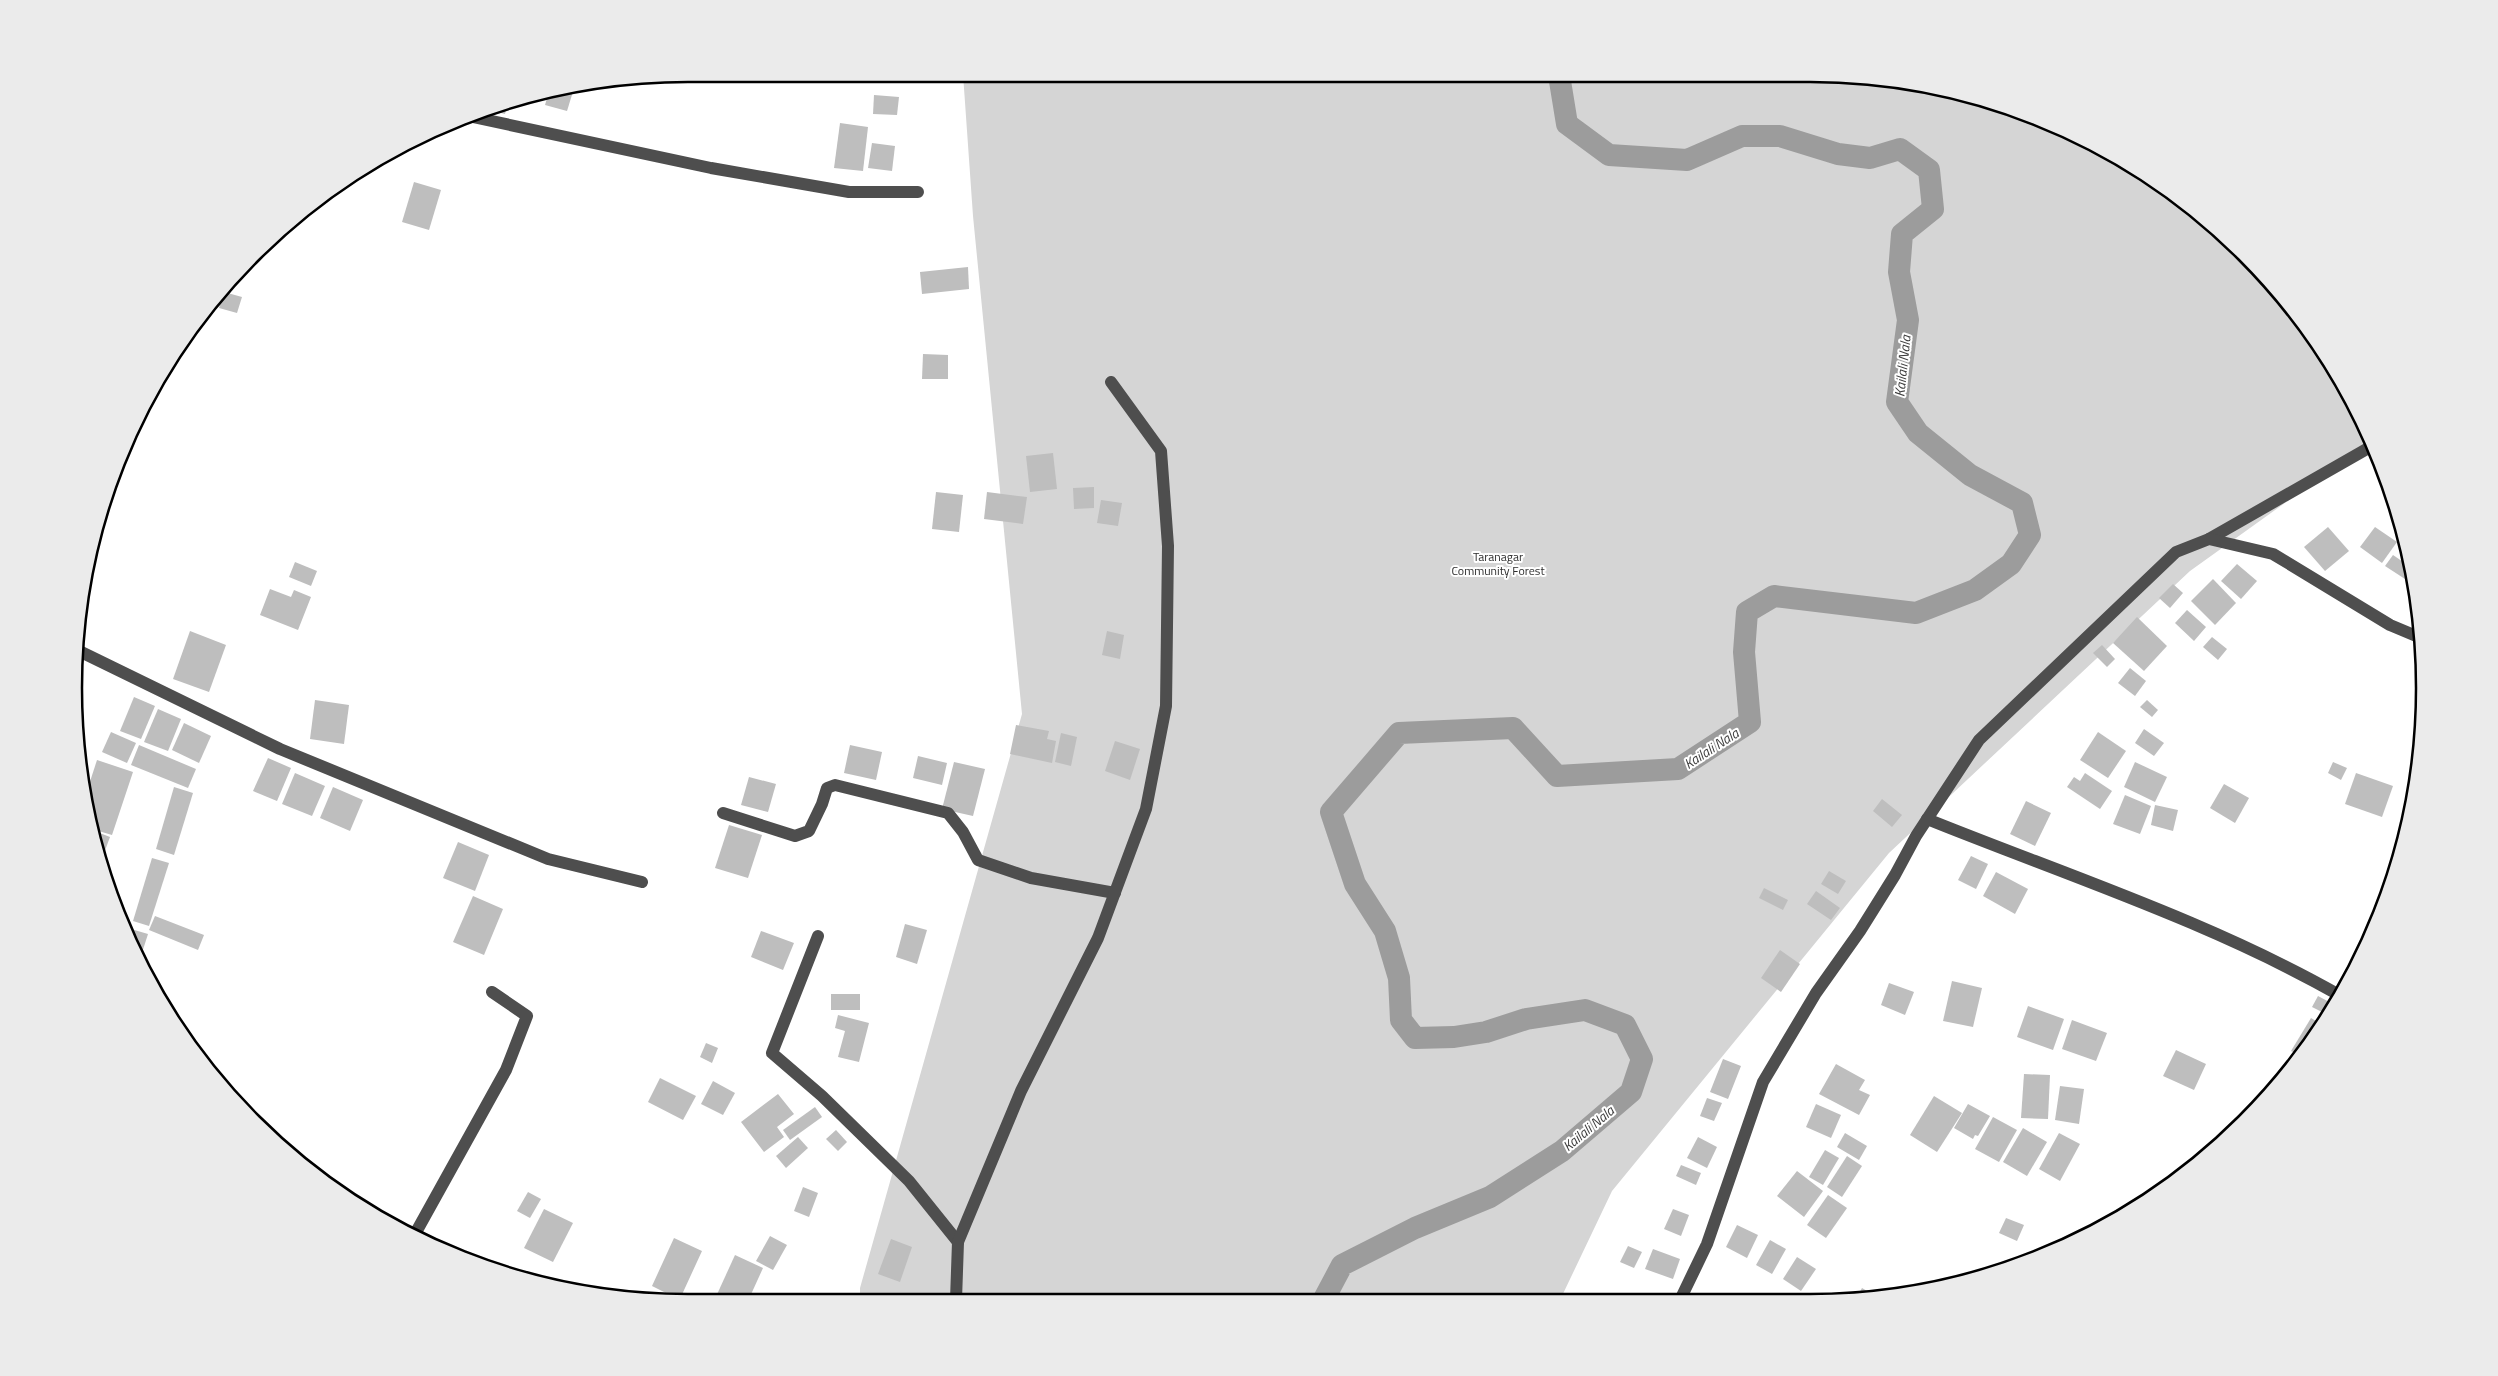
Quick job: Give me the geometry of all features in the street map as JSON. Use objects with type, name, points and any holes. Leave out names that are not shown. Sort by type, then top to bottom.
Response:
[{"type":"street","points":[[482,119],[711,168],[849,192],[918,192]]},
{"type":"street","points":[[956,1294],[958,1242],[1021,1091],[1098,938],[1146,809],[1166,706],[1168,546],[1161,451],[1111,382]]},
{"type":"street","points":[[1683,1294],[1707,1244],[1763,1082],[1816,992],[1860,931],[1927,819],[1979,740],[2176,552],[2209,539],[2366,449]]},
{"type":"street","points":[[2209,539],[2273,554],[2390,625],[2413,634]]},
{"type":"street","points":[[84,652],[280,749],[548,859],[642,882]]},
{"type":"street","points":[[723,813],[796,836],[809,831],[822,804],[827,788],[835,785],[948,813],[963,832],[978,860],[1031,878],[1115,893]]},
{"type":"street","points":[[1927,819],[2181,919],[2291,968],[2333,992]]},
{"type":"street","points":[[818,936],[772,1054],[822,1096],[909,1181],[958,1242]]},
{"type":"street","points":[[417,1230],[506,1070],[527,1016],[492,992]]},
{"type":"green space","name":"Taranagar Community Forest","points":[[964,82],[1810,82],[1850,84],[1928,94],[1967,103],[2005,115],[2078,145],[2113,164],[2179,208],[2238,260],[2290,319],[2334,385],[2365,446],[2190,571],[1889,853],[1612,1191],[1563,1294],[860,1294],[860,1288],[1022,714],[973,216]]},
{"type":"building","points":[[572,94],[567,111],[545,105],[547,99]]},
{"type":"building","points":[[874,95],[899,97],[897,115],[873,114]]},
{"type":"building","points":[[840,123],[868,127],[863,171],[834,168]]},
{"type":"building","points":[[872,143],[895,146],[892,171],[868,168]]},
{"type":"building","points":[[414,182],[441,190],[429,230],[402,222]]},
{"type":"building","points":[[968,267],[969,289],[922,294],[920,272]]},
{"type":"building","points":[[229,293],[242,297],[237,313],[219,308]]},
{"type":"building","points":[[923,354],[948,355],[948,379],[922,379]]},
{"type":"building","points":[[1053,453],[1057,489],[1030,492],[1026,456]]},
{"type":"building","points":[[1094,487],[1094,508],[1074,509],[1073,488]]},
{"type":"building","points":[[936,492],[963,495],[959,532],[932,529]]},
{"type":"building","points":[[987,492],[1027,497],[1023,524],[984,519]]},
{"type":"building","points":[[1101,500],[1122,503],[1118,526],[1097,523]]},
{"type":"building","points":[[2328,527],[2349,551],[2325,571],[2304,547]]},
{"type":"building","points":[[2375,527],[2397,542],[2382,563],[2360,547]]},
{"type":"building","points":[[2393,555],[2402,561],[2405,579],[2385,566]]},
{"type":"building","points":[[295,562],[317,571],[311,586],[289,577]]},
{"type":"building","points":[[2237,564],[2257,581],[2241,599],[2221,581]]},
{"type":"building","points":[[2213,579],[2236,603],[2215,625],[2191,601]]},
{"type":"building","points":[[2173,584],[2183,593],[2170,608],[2159,598]]},
{"type":"building","points":[[270,589],[291,597],[294,590],[311,597],[298,630],[260,615]]},
{"type":"building","points":[[2187,610],[2206,627],[2194,641],[2175,623]]},
{"type":"building","points":[[2137,617],[2167,646],[2144,671],[2113,643]]},
{"type":"building","points":[[190,631],[226,645],[209,692],[173,679]]},
{"type":"building","points":[[1107,631],[1124,635],[1120,659],[1102,655]]},
{"type":"building","points":[[2212,637],[2227,649],[2218,660],[2203,647]]},
{"type":"building","points":[[2102,645],[2115,659],[2107,667],[2093,653]]},
{"type":"building","points":[[2130,668],[2146,681],[2135,696],[2118,683]]},
{"type":"building","points":[[134,697],[155,706],[141,739],[120,731]]},
{"type":"building","points":[[315,700],[349,705],[344,744],[310,739]]},
{"type":"building","points":[[2147,700],[2158,710],[2152,717],[2140,707]]},
{"type":"building","points":[[158,709],[181,719],[168,751],[144,742]]},
{"type":"building","points":[[184,723],[211,736],[199,763],[172,750]]},
{"type":"building","points":[[1016,725],[1049,731],[1047,739],[1056,741],[1052,763],[1010,754]]},
{"type":"building","points":[[2144,729],[2164,743],[2154,756],[2135,743]]},
{"type":"building","points":[[111,732],[136,743],[127,763],[102,752]]},
{"type":"building","points":[[2098,732],[2126,751],[2108,778],[2080,760]]},
{"type":"building","points":[[1061,733],[1077,737],[1071,766],[1055,762]]},
{"type":"building","points":[[1115,741],[1140,749],[1130,780],[1105,771]]},
{"type":"building","points":[[139,745],[196,769],[188,788],[131,765]]},
{"type":"building","points":[[850,745],[882,752],[876,780],[844,773]]},
{"type":"building","points":[[918,756],[947,763],[942,785],[913,778]]},
{"type":"building","points":[[268,758],[291,768],[277,801],[253,791]]},
{"type":"building","points":[[97,760],[133,772],[112,835],[100,831],[90,781]]},
{"type":"building","points":[[954,762],[985,769],[973,816],[942,809]]},
{"type":"building","points":[[2135,762],[2167,777],[2155,802],[2124,787]]},
{"type":"building","points":[[2333,762],[2347,768],[2341,780],[2328,773]]},
{"type":"building","points":[[295,773],[325,786],[312,816],[282,804]]},
{"type":"building","points":[[2085,773],[2112,791],[2100,809],[2067,787],[2074,777],[2080,781]]},
{"type":"building","points":[[2356,773],[2393,786],[2382,817],[2345,804]]},
{"type":"building","points":[[749,777],[776,784],[768,812],[741,805]]},
{"type":"building","points":[[2224,784],[2249,798],[2235,823],[2210,808]]},
{"type":"building","points":[[174,787],[193,793],[174,855],[156,849]]},
{"type":"building","points":[[333,787],[363,800],[350,831],[320,818]]},
{"type":"building","points":[[2125,795],[2151,806],[2140,834],[2113,824]]},
{"type":"building","points":[[1882,799],[1902,815],[1892,827],[1873,811]]},
{"type":"building","points":[[2026,801],[2051,813],[2035,846],[2010,834]]},
{"type":"building","points":[[2155,805],[2178,810],[2173,831],[2151,825]]},
{"type":"building","points":[[729,825],[762,835],[748,878],[715,868]]},
{"type":"building","points":[[100,833],[110,837],[105,851]]},
{"type":"building","points":[[458,842],[489,855],[475,891],[443,878]]},
{"type":"building","points":[[1971,856],[1988,864],[1976,889],[1958,880]]},
{"type":"building","points":[[152,858],[169,863],[149,926],[133,921]]},
{"type":"building","points":[[1829,871],[1846,881],[1838,894],[1821,884]]},
{"type":"building","points":[[1996,872],[2028,889],[2015,914],[1983,896]]},
{"type":"building","points":[[1764,888],[1788,900],[1783,910],[1759,898]]},
{"type":"building","points":[[1816,891],[1840,908],[1831,920],[1807,904]]},
{"type":"building","points":[[473,896],[503,909],[484,955],[453,942]]},
{"type":"building","points":[[155,916],[204,935],[198,950],[149,930]]},
{"type":"building","points":[[905,924],[927,930],[917,964],[896,957]]},
{"type":"building","points":[[133,930],[148,934],[143,951]]},
{"type":"building","points":[[761,931],[794,943],[783,970],[751,957]]},
{"type":"building","points":[[1780,950],[1800,964],[1781,992],[1761,978]]},
{"type":"building","points":[[1952,981],[1982,988],[1973,1027],[1943,1021]]},
{"type":"building","points":[[1889,983],[1914,992],[1905,1015],[1881,1005]]},
{"type":"building","points":[[831,994],[860,994],[860,1010],[831,1010]]},
{"type":"building","points":[[2318,996],[2328,1001],[2321,1011],[2312,1007]]},
{"type":"building","points":[[2028,1006],[2064,1019],[2053,1050],[2017,1037]]},
{"type":"building","points":[[838,1015],[869,1023],[859,1062],[838,1057],[845,1031],[835,1028]]},
{"type":"building","points":[[2311,1018],[2315,1021],[2293,1052],[2291,1051]]},
{"type":"building","points":[[2072,1020],[2107,1033],[2096,1061],[2062,1049]]},
{"type":"building","points":[[706,1043],[718,1048],[712,1063],[700,1057]]},
{"type":"building","points":[[2176,1050],[2206,1064],[2194,1090],[2163,1076]]},
{"type":"building","points":[[1723,1059],[1741,1066],[1728,1099],[1710,1092]]},
{"type":"building","points":[[1836,1064],[1865,1080],[1859,1090],[1870,1095],[1859,1115],[1819,1094]]},
{"type":"building","points":[[2024,1074],[2050,1075],[2048,1119],[2021,1118]]},
{"type":"building","points":[[660,1078],[696,1096],[683,1120],[648,1102]]},
{"type":"building","points":[[713,1081],[735,1093],[723,1115],[701,1104]]},
{"type":"building","points":[[2060,1086],[2084,1089],[2079,1124],[2055,1120]]},
{"type":"building","points":[[778,1094],[794,1114],[777,1127],[784,1137],[764,1152],[741,1122]]},
{"type":"building","points":[[1934,1096],[1962,1113],[1937,1152],[1910,1135]]},
{"type":"building","points":[[1707,1098],[1722,1103],[1714,1121],[1700,1116]]},
{"type":"building","points":[[1816,1104],[1841,1115],[1831,1138],[1806,1127]]},
{"type":"building","points":[[1968,1104],[1990,1116],[1978,1136],[1975,1135],[1973,1139],[1954,1128]]},
{"type":"building","points":[[815,1107],[822,1117],[790,1140],[783,1130]]},
{"type":"building","points":[[1993,1117],[2017,1130],[1999,1162],[1975,1149]]},
{"type":"building","points":[[2023,1128],[2047,1142],[2027,1176],[2003,1162]]},
{"type":"building","points":[[836,1130],[847,1142],[838,1151],[826,1139]]},
{"type":"building","points":[[1845,1133],[1867,1146],[1859,1160],[1837,1147]]},
{"type":"building","points":[[2059,1133],[2080,1144],[2060,1181],[2039,1169]]},
{"type":"building","points":[[798,1137],[808,1148],[786,1168],[776,1156]]},
{"type":"building","points":[[1698,1137],[1717,1147],[1707,1168],[1687,1158]]},
{"type":"building","points":[[1825,1150],[1839,1158],[1823,1185],[1809,1177]]},
{"type":"building","points":[[1847,1156],[1862,1166],[1842,1197],[1827,1187]]},
{"type":"building","points":[[1681,1165],[1701,1173],[1696,1185],[1676,1176]]},
{"type":"building","points":[[1797,1171],[1823,1191],[1804,1217],[1777,1196]]},
{"type":"building","points":[[803,1187],[818,1193],[809,1217],[794,1211]]},
{"type":"building","points":[[528,1192],[541,1199],[530,1218],[517,1211]]},
{"type":"building","points":[[1828,1195],[1847,1208],[1826,1238],[1807,1225]]},
{"type":"building","points":[[544,1209],[573,1223],[553,1262],[524,1248]]},
{"type":"building","points":[[1673,1209],[1689,1215],[1681,1236],[1664,1229]]},
{"type":"building","points":[[2006,1218],[2024,1225],[2017,1241],[1999,1233]]},
{"type":"building","points":[[1737,1225],[1758,1235],[1747,1258],[1726,1247]]},
{"type":"building","points":[[770,1236],[787,1245],[773,1270],[756,1261]]},
{"type":"building","points":[[674,1238],[702,1251],[682,1294],[666,1293],[652,1286]]},
{"type":"building","points":[[891,1239],[912,1247],[900,1282],[878,1274]]},
{"type":"building","points":[[1770,1240],[1786,1249],[1772,1274],[1756,1265]]},
{"type":"building","points":[[1628,1246],[1642,1252],[1634,1268],[1620,1262]]},
{"type":"building","points":[[1653,1249],[1680,1259],[1673,1279],[1645,1269]]},
{"type":"building","points":[[735,1255],[763,1268],[751,1294],[717,1294]]},
{"type":"building","points":[[1797,1257],[1816,1269],[1801,1291],[1783,1279]]},
{"type":"waterway","name":"Kailali Nala","points":[[1327,1294],[1342,1265],[1415,1228],[1490,1197],[1562,1151],[1631,1092],[1642,1059],[1625,1025],[1585,1010],[1526,1019],[1486,1032],[1454,1037],[1415,1038],[1401,1020],[1399,978],[1385,931],[1355,884],[1331,812],[1399,733],[1513,728],[1557,776],[1678,769],[1750,722],[1744,652],[1747,612],[1774,596],[1916,613],[1975,590],[2011,564],[2030,535],[2022,503],[1970,475],[1918,433],[1897,402],[1908,320],[1899,272],[1902,234],[1933,209],[1929,170],[1900,149],[1870,158],[1838,154],[1780,136],[1742,136],[1687,160],[1609,155],[1567,124],[1560,82]]}]
